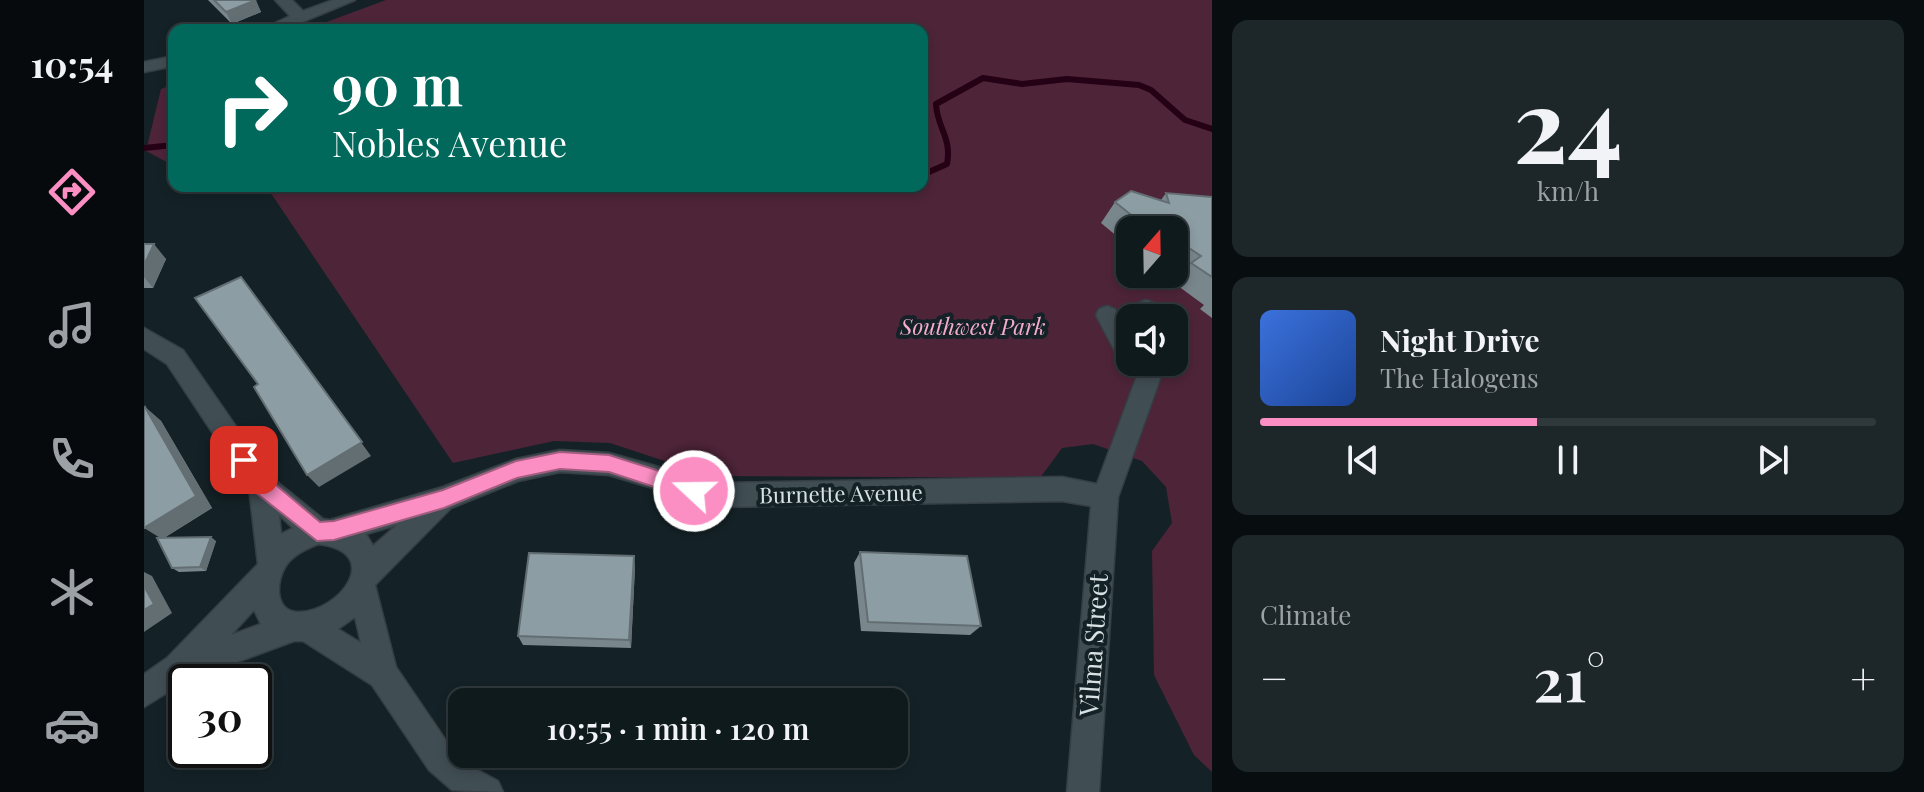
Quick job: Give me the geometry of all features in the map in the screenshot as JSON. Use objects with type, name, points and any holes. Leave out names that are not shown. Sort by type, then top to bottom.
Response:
[{"type":"street","points":[[283,0],[301,18]]},
{"type":"street","points":[[284,24],[347,0]]},
{"type":"street","points":[[144,67],[168,62]]},
{"type":"street","points":[[1107,315],[1116,332]]},
{"type":"street","points":[[144,337],[175,357],[262,485],[325,531],[348,535],[359,545],[365,557],[364,579],[383,674],[440,759],[463,779],[487,792]]},
{"type":"street","name":"Vilma Street","points":[[1083,792],[1105,497],[1148,376]]},
{"type":"street","name":"Burnette Avenue","points":[[325,531],[444,499],[516,470],[560,461],[609,464],[716,495],[1062,489],[1105,497]]},
{"type":"street","points":[[262,485],[268,572],[263,597],[268,611],[278,621],[300,627],[383,674]]},
{"type":"street","name":"Burnette Avenue","points":[[364,579],[444,499]]},
{"type":"street","points":[[183,664],[268,572],[284,548],[325,531]]},
{"type":"street","points":[[193,664],[340,614],[364,579]]},
{"type":"street","points":[[144,692],[168,676]]},
{"type":"green space","name":"Southwest Park","points":[[386,0],[1212,0],[1212,772],[1194,755],[1154,675],[1152,551],[1172,523],[1166,487],[1142,461],[1093,444],[1062,448],[1040,478],[710,476],[610,443],[554,441],[453,463],[270,192],[928,192],[928,24],[321,24]]},
{"type":"green space","points":[[168,86],[168,163],[146,151],[161,89]]},
{"type":"building","points":[[214,0],[256,0],[226,12]]},
{"type":"building","points":[[1131,191],[1169,203],[1166,193],[1212,197],[1212,277],[1191,263],[1201,256],[1188,247],[1188,216],[1132,216],[1115,202]]},
{"type":"building","points":[[144,244],[154,244],[144,265]]},
{"type":"building","points":[[241,277],[362,442],[307,475],[254,387],[258,384],[195,298]]},
{"type":"building","points":[[144,408],[196,496],[144,528]]},
{"type":"building","points":[[211,537],[200,567],[172,568],[157,538]]},
{"type":"building","points":[[860,552],[967,556],[981,626],[868,622]]},
{"type":"building","points":[[529,553],[634,556],[629,640],[518,636]]},
{"type":"building","points":[[144,586],[154,604],[144,610]]},
{"type":"waterway","points":[[928,172],[947,164],[948,147],[936,104],[983,78],[1022,84],[1067,79],[1139,85],[1151,90],[1185,120],[1212,129]]},
{"type":"waterway","points":[[144,148],[168,146]]},
{"type":"route","points":[[244,460],[262,485],[317,531],[334,531],[444,499],[516,470],[560,461],[609,464],[663,478],[694,491]]}]
